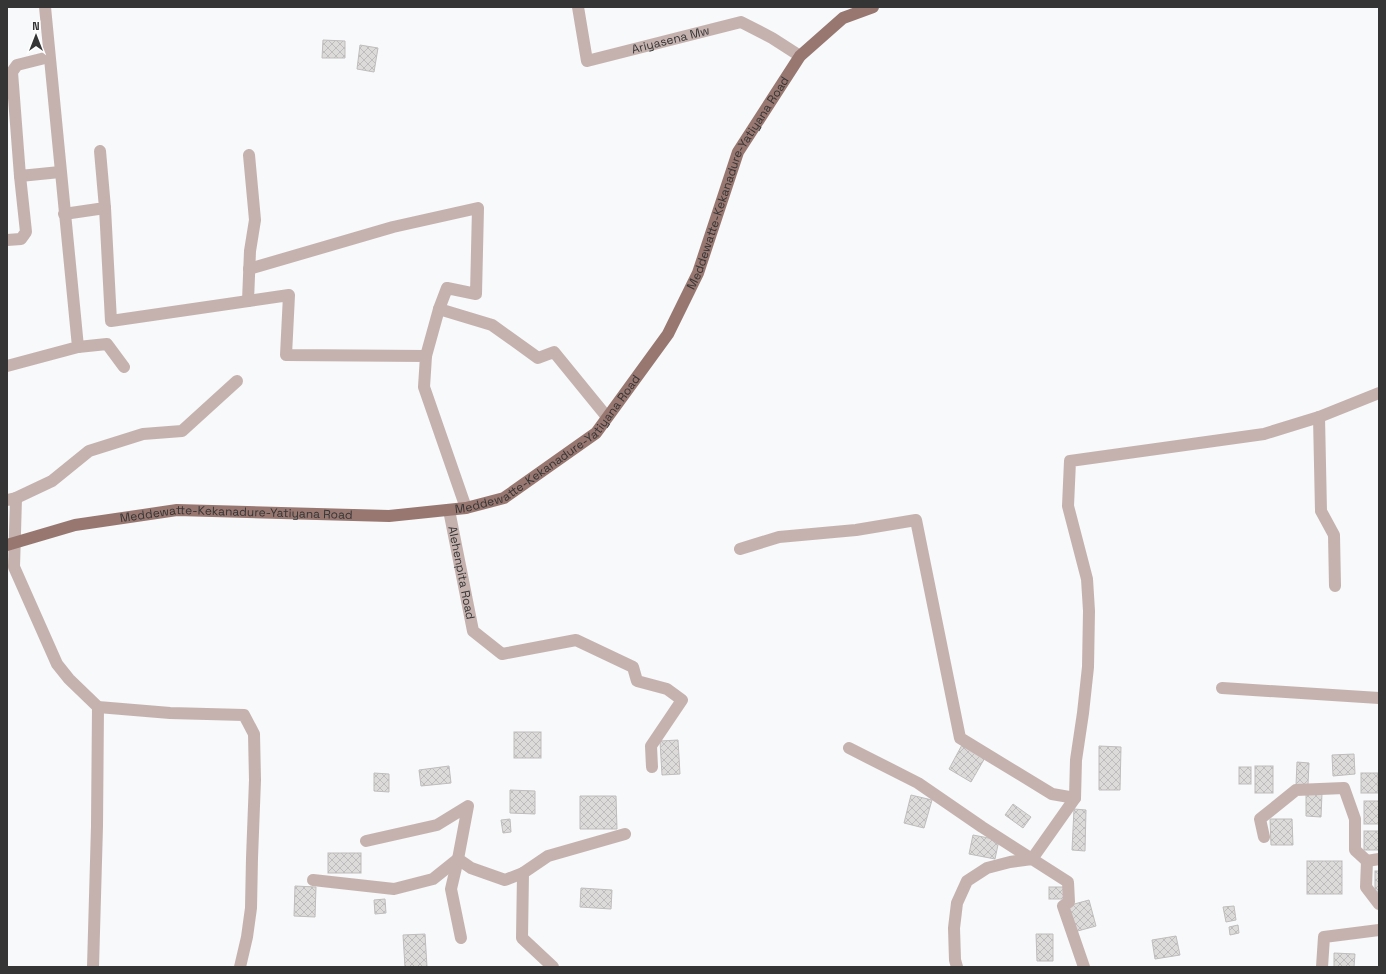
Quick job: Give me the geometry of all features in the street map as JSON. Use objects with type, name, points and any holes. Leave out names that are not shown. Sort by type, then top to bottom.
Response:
[{"type":"main road","name":"Meddewatte-Kekanadure-Yatiyana Road","points":[[11,544],[75,525],[177,510],[390,516],[466,508],[504,498],[596,433],[668,334],[698,273],[738,152],[800,56],[843,18],[873,7]]},
{"type":"street","points":[[44,7],[78,347]]},
{"type":"street","name":"Ariyasena Mw","points":[[578,7],[587,61],[741,22],[772,38],[800,56]]},
{"type":"street","points":[[7,240],[21,239],[26,232],[12,72],[17,65],[49,57]]},
{"type":"street","points":[[100,151],[112,321],[289,296],[286,355],[426,356]]},
{"type":"street","points":[[248,301],[255,220],[249,155]]},
{"type":"street","points":[[20,176],[60,172]]},
{"type":"street","points":[[64,214],[105,208]]},
{"type":"street","points":[[250,269],[393,227],[478,208],[476,294],[447,288],[439,309],[426,356],[424,387],[466,508]]},
{"type":"street","points":[[439,309],[492,325],[538,358],[554,352],[607,418]]},
{"type":"street","points":[[7,366],[78,347],[107,344],[124,367]]},
{"type":"street","points":[[237,381],[182,431],[143,434],[89,451],[52,480],[12,499],[11,544],[14,567],[57,664],[69,679],[98,707],[170,713],[244,715],[254,734],[255,780],[251,908],[247,937],[240,967]]},
{"type":"street","points":[[957,967],[955,960],[954,928],[957,903],[967,881],[987,868],[1010,862],[1032,859],[1075,798],[1076,760],[1088,667],[1089,612],[1087,579],[1068,506],[1070,461],[1264,434],[1319,417],[1379,393]]},
{"type":"street","points":[[1319,417],[1322,511],[1334,535],[1335,586]]},
{"type":"street","name":"Alehenpita Road","points":[[449,510],[473,631],[502,654],[576,640],[633,667],[637,681],[667,689],[682,700],[651,746],[652,767]]},
{"type":"street","points":[[740,549],[779,536],[856,530],[916,520],[960,738],[1052,794],[1075,798]]},
{"type":"street","points":[[1222,688],[1379,698]]},
{"type":"street","points":[[93,967],[97,826],[98,707]]},
{"type":"street","points":[[849,748],[918,783],[982,827],[1068,882],[1069,902],[1063,906],[1084,967]]},
{"type":"street","points":[[1264,837],[1260,819],[1296,790],[1344,788],[1355,819],[1355,850],[1373,860],[1366,887],[1379,904]]},
{"type":"street","points":[[366,841],[437,825],[468,806],[451,889],[461,938]]},
{"type":"street","points":[[458,859],[471,868],[505,880],[523,873],[548,856],[625,834]]},
{"type":"street","points":[[313,880],[394,889],[433,879],[458,859]]},
{"type":"street","points":[[523,873],[522,938],[553,967]]},
{"type":"street","points":[[1322,967],[1324,937],[1379,930]]},
{"type":"building","points":[[323,40],[345,41],[345,58],[322,58]]},
{"type":"building","points":[[360,45],[378,48],[374,72],[357,69]]},
{"type":"building","points":[[514,732],[541,732],[541,758],[514,758]]},
{"type":"building","points":[[678,740],[680,774],[662,775],[660,741]]},
{"type":"building","points":[[963,743],[986,756],[971,782],[949,769]]},
{"type":"building","points":[[1099,746],[1121,747],[1120,790],[1099,790]]},
{"type":"building","points":[[1354,754],[1355,774],[1333,776],[1332,755]]},
{"type":"building","points":[[1297,762],[1309,763],[1308,785],[1296,785]]},
{"type":"building","points":[[449,766],[451,783],[421,786],[419,770]]},
{"type":"building","points":[[1255,766],[1273,766],[1273,793],[1255,793]]},
{"type":"building","points":[[1239,767],[1251,767],[1251,784],[1239,784]]},
{"type":"building","points":[[374,773],[389,774],[389,792],[374,791]]},
{"type":"building","points":[[1361,773],[1378,773],[1378,793],[1361,793]]},
{"type":"building","points":[[510,790],[535,791],[535,814],[510,813]]},
{"type":"building","points":[[1306,792],[1322,793],[1321,817],[1306,816]]},
{"type":"building","points":[[911,795],[932,800],[924,828],[904,823]]},
{"type":"building","points":[[580,796],[616,796],[617,829],[580,829]]},
{"type":"building","points":[[1364,801],[1379,801],[1379,824],[1364,824]]},
{"type":"building","points":[[1013,804],[1031,817],[1023,828],[1005,815]]},
{"type":"building","points":[[1074,809],[1086,810],[1085,851],[1072,850]]},
{"type":"building","points":[[510,819],[511,832],[503,833],[501,820]]},
{"type":"building","points":[[1270,819],[1292,819],[1293,845],[1271,845]]},
{"type":"building","points":[[1364,831],[1379,831],[1379,850],[1364,850]]},
{"type":"building","points":[[973,835],[999,840],[995,859],[969,854]]},
{"type":"building","points":[[328,853],[361,853],[361,873],[328,873]]},
{"type":"building","points":[[1307,861],[1342,861],[1342,894],[1307,894]]},
{"type":"building","points":[[1375,871],[1379,871],[1379,892],[1375,892]]},
{"type":"building","points":[[295,886],[316,887],[315,917],[294,916]]},
{"type":"building","points":[[1049,887],[1066,887],[1066,899],[1049,899]]},
{"type":"building","points":[[581,888],[612,890],[611,909],[580,907]]},
{"type":"building","points":[[385,899],[386,913],[375,914],[374,900]]},
{"type":"building","points":[[1089,900],[1096,926],[1074,932],[1067,906]]},
{"type":"building","points":[[1234,906],[1236,920],[1226,922],[1223,907]]},
{"type":"building","points":[[1238,925],[1239,933],[1230,935],[1229,927]]},
{"type":"building","points":[[425,934],[427,967],[405,967],[403,935]]},
{"type":"building","points":[[1036,934],[1053,934],[1053,961],[1037,961]]},
{"type":"building","points":[[1176,936],[1180,955],[1155,959],[1152,940]]},
{"type":"building","points":[[1334,953],[1355,954],[1354,967],[1334,967]]}]
